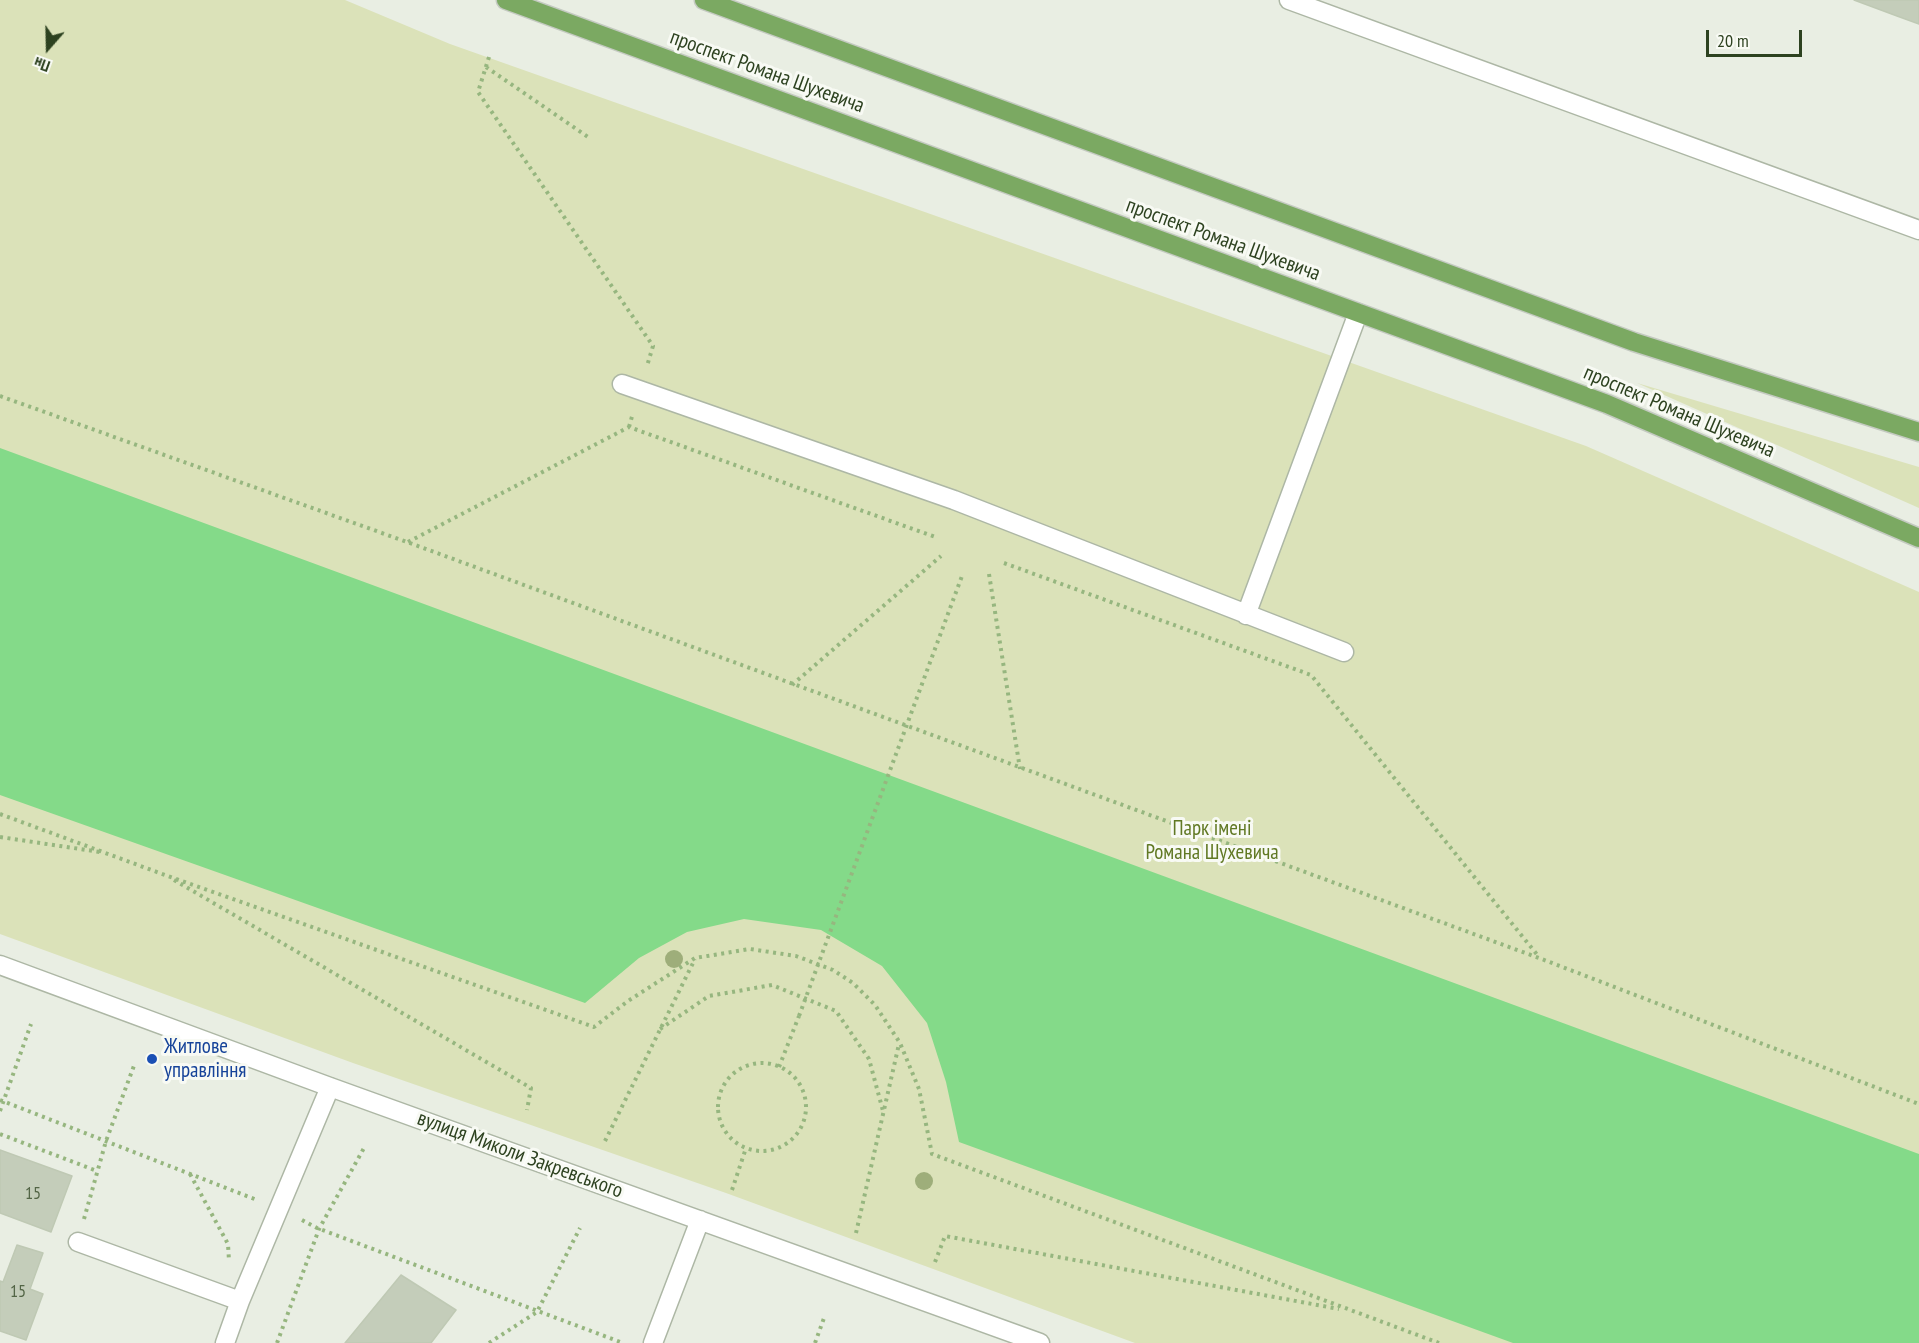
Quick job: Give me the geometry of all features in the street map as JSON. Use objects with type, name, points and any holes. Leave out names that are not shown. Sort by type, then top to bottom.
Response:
[{"type":"main road","name":"проспект Романа Шухевича","points":[[506,0],[1607,404],[1919,538]]},
{"type":"main road","points":[[704,0],[1634,342],[1919,432]]},
{"type":"street","points":[[1289,0],[1919,230]]},
{"type":"street","points":[[1246,615],[1358,313]]},
{"type":"street","points":[[622,384],[954,500],[1344,652]]},
{"type":"street","name":"вулиця Миколи Закревського","points":[[0,965],[330,1087],[1040,1343]]},
{"type":"street","points":[[225,1343],[236,1299],[279,1209],[330,1087]]},
{"type":"street","points":[[653,1343],[700,1220]]},
{"type":"street","points":[[78,1242],[236,1299]]},
{"type":"path","points":[[407,542],[629,427],[653,346],[478,92],[489,57]]},
{"type":"path","points":[[486,67],[588,137]]},
{"type":"path","points":[[0,396],[407,542],[1539,958],[1919,1104]]},
{"type":"path","points":[[629,427],[938,538]]},
{"type":"path","points":[[792,685],[941,556]]},
{"type":"path","points":[[1004,563],[1311,675],[1539,958]]},
{"type":"path","points":[[989,574],[1020,769]]},
{"type":"path","points":[[779,1067],[962,576]]},
{"type":"path","points":[[0,814],[594,1027],[628,1001],[695,958],[750,949],[796,956],[833,970],[853,983],[875,1005],[900,1043],[919,1089],[932,1155],[1439,1343]]},
{"type":"path","points":[[0,837],[110,854]]},
{"type":"path","points":[[165,875],[531,1088],[527,1110]]},
{"type":"path","points":[[605,1141],[695,958]]},
{"type":"path","points":[[660,1029],[709,996],[772,985],[836,1011],[869,1059],[883,1111]]},
{"type":"path","points":[[0,1111],[31,1024]]},
{"type":"path","points":[[856,1233],[900,1043]]},
{"type":"path","points":[[78,1242],[106,1141],[135,1063]]},
{"type":"path","points":[[766,1063],[779,1067],[792,1075],[801,1087],[806,1101],[805,1116],[800,1130],[790,1141],[777,1148],[762,1151],[746,1148],[735,1142],[725,1132],[719,1119],[718,1105],[721,1091],[728,1079],[739,1069],[752,1064],[766,1063]]},
{"type":"path","points":[[2,1101],[279,1209],[319,1229],[623,1343]]},
{"type":"path","points":[[0,1134],[97,1172]]},
{"type":"path","points":[[278,1343],[319,1229],[364,1148]]},
{"type":"path","points":[[732,1190],[746,1148]]},
{"type":"path","points":[[190,1174],[228,1244],[236,1299]]},
{"type":"path","points":[[489,1343],[537,1312],[580,1228]]},
{"type":"path","points":[[934,1262],[945,1236],[1351,1311]]},
{"type":"path","points":[[815,1343],[824,1318]]},
{"type":"path","points":[[1417,1335],[1431,1343]]},
{"type":"green space","name":"Парк імені Романа Шухевича","points":[[0,0],[345,0],[450,44],[1586,446],[1919,592],[1919,1343],[1135,1343],[726,1193],[353,1063],[0,934]]},
{"type":"green space","points":[[1637,383],[1919,467],[1919,508]]},
{"type":"shaded area","points":[[0,448],[1919,1154],[1919,1343],[1513,1343],[959,1142],[946,1082],[927,1023],[882,966],[821,930],[744,919],[687,932],[639,958],[585,1003],[0,795]]},
{"type":"building","points":[[1854,0],[1919,0],[1919,24],[1897,16]]},
{"type":"building","points":[[0,1150],[72,1176],[51,1232],[0,1213]]},
{"type":"building","points":[[17,1245],[43,1253],[30,1289],[43,1294],[26,1340],[0,1331],[0,1281],[3,1282]]},
{"type":"building","points":[[401,1275],[456,1310],[431,1343],[345,1343]]},
{"type":"place","name":"Житлове управління","points":[[152,1059]]}]
